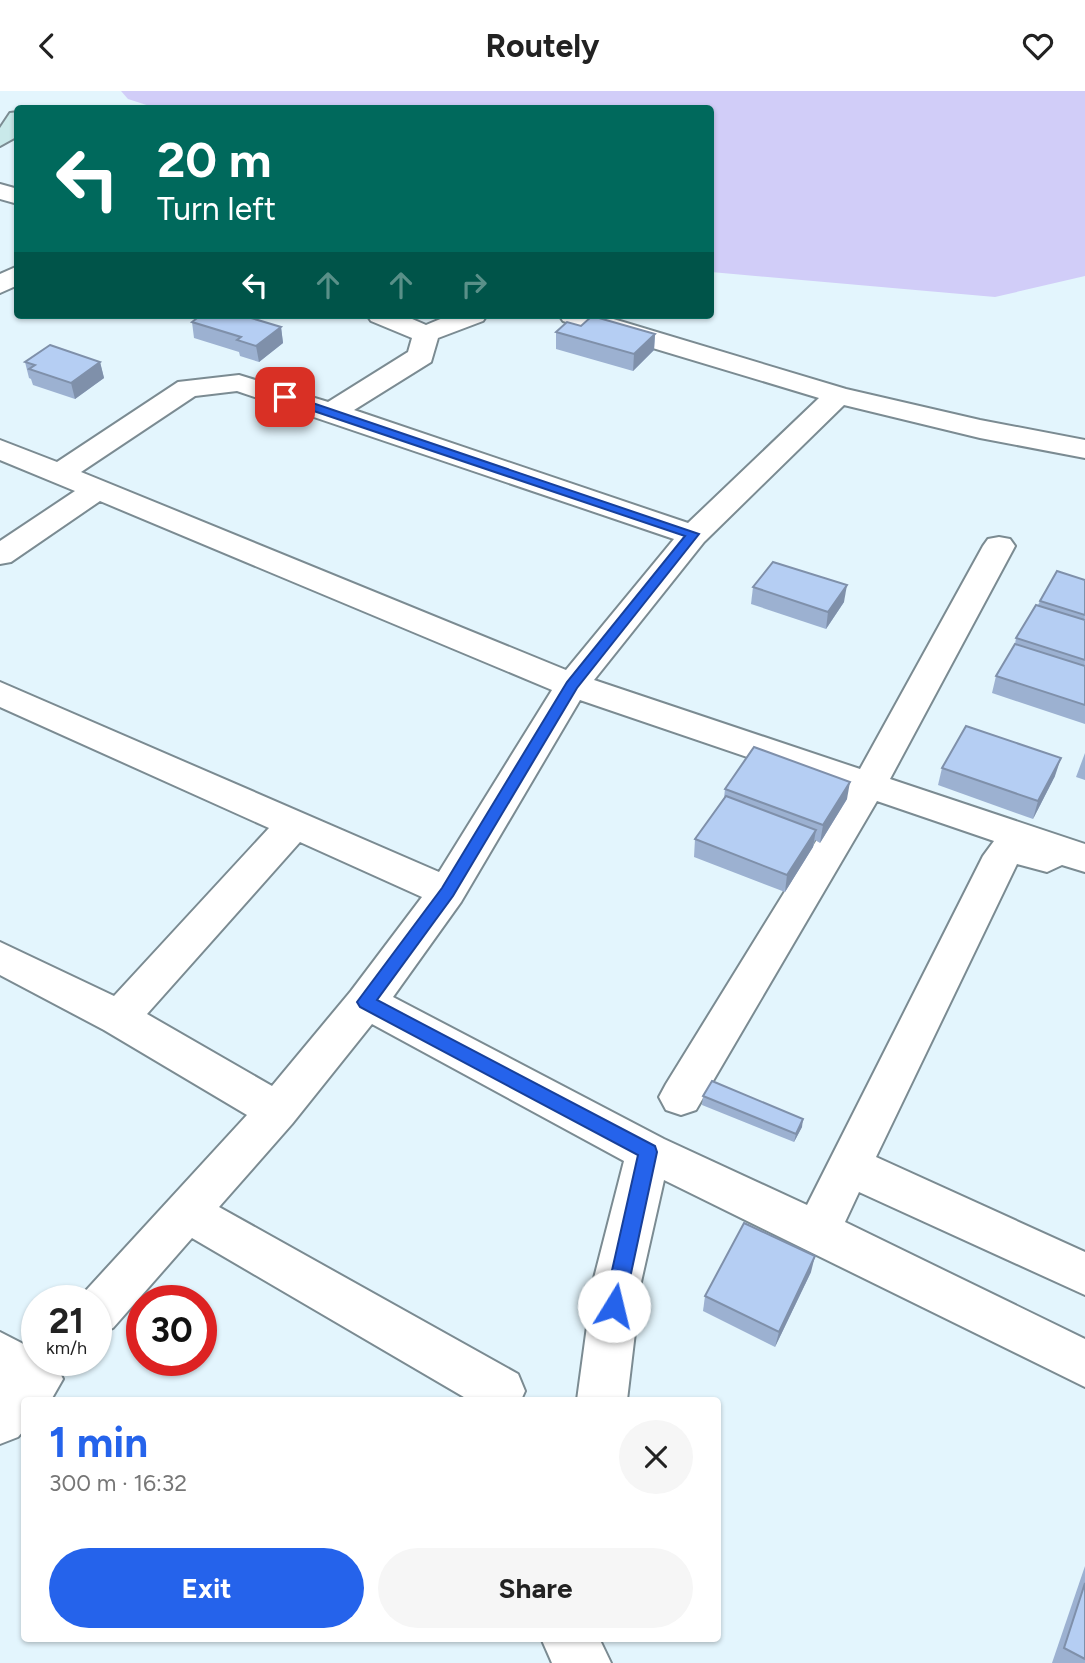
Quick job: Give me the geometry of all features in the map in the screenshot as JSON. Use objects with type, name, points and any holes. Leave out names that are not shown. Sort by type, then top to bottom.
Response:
[{"type":"street","points":[[390,319],[426,334],[464,319]]},
{"type":"street","points":[[585,319],[838,395],[979,429],[1085,449]]},
{"type":"street","points":[[331,412],[421,356],[426,334]]},
{"type":"street","points":[[61,473],[188,388],[239,383],[693,534]]},
{"type":"street","points":[[112,1295],[277,1111],[366,1002],[447,892],[572,685],[693,534],[838,395]]},
{"type":"street","points":[[0,449],[572,685],[870,783],[1085,858]]},
{"type":"street","points":[[0,555],[97,490]]},
{"type":"street","points":[[681,1097],[870,783],[999,546]]},
{"type":"street","points":[[0,693],[447,892]]},
{"type":"street","points":[[119,1018],[294,824]]},
{"type":"street","points":[[817,1231],[1002,856],[1010,849],[1021,849],[1085,871]]},
{"type":"street","points":[[0,957],[119,1018],[277,1111]]},
{"type":"street","points":[[366,1002],[648,1152],[817,1231],[1085,1364]]},
{"type":"street","points":[[602,1397],[617,1282],[648,1152]]},
{"type":"street","points":[[849,1165],[1085,1274]]},
{"type":"street","points":[[187,1212],[499,1391]]},
{"type":"street","points":[[0,1420],[25,1376]]},
{"type":"street","points":[[570,1642],[583,1663]]},
{"type":"shaded area","points":[[121,91],[1085,91],[1085,276],[995,297],[714,272],[714,105],[147,105],[128,99]]},
{"type":"building","points":[[196,319],[254,319],[281,327],[256,346],[237,340],[241,337],[192,322]]},
{"type":"building","points":[[589,319],[602,319],[655,334],[634,354],[556,332],[567,322],[581,326]]},
{"type":"building","points":[[50,345],[100,362],[71,383],[29,369],[35,365],[25,362]]},
{"type":"building","points":[[773,562],[847,585],[828,612],[753,587]]},
{"type":"building","points":[[1057,571],[1085,580],[1085,615],[1040,601]]},
{"type":"building","points":[[1036,605],[1085,620],[1085,660],[1016,638]]},
{"type":"building","points":[[1015,644],[1085,666],[1085,705],[996,676]]},
{"type":"building","points":[[966,726],[1061,758],[1038,801],[942,768]]},
{"type":"building","points":[[754,747],[850,782],[823,825],[725,789]]},
{"type":"building","points":[[726,796],[816,830],[787,875],[695,839]]},
{"type":"building","points":[[712,1081],[803,1119],[796,1134],[703,1096]]},
{"type":"building","points":[[744,1223],[815,1256],[779,1332],[705,1296]]},
{"type":"building","points":[[1085,1583],[1085,1659],[1064,1648]]},
{"type":"route","points":[[285,397],[693,534],[572,685],[447,892],[366,1002],[648,1152],[617,1282],[614,1306]]}]
